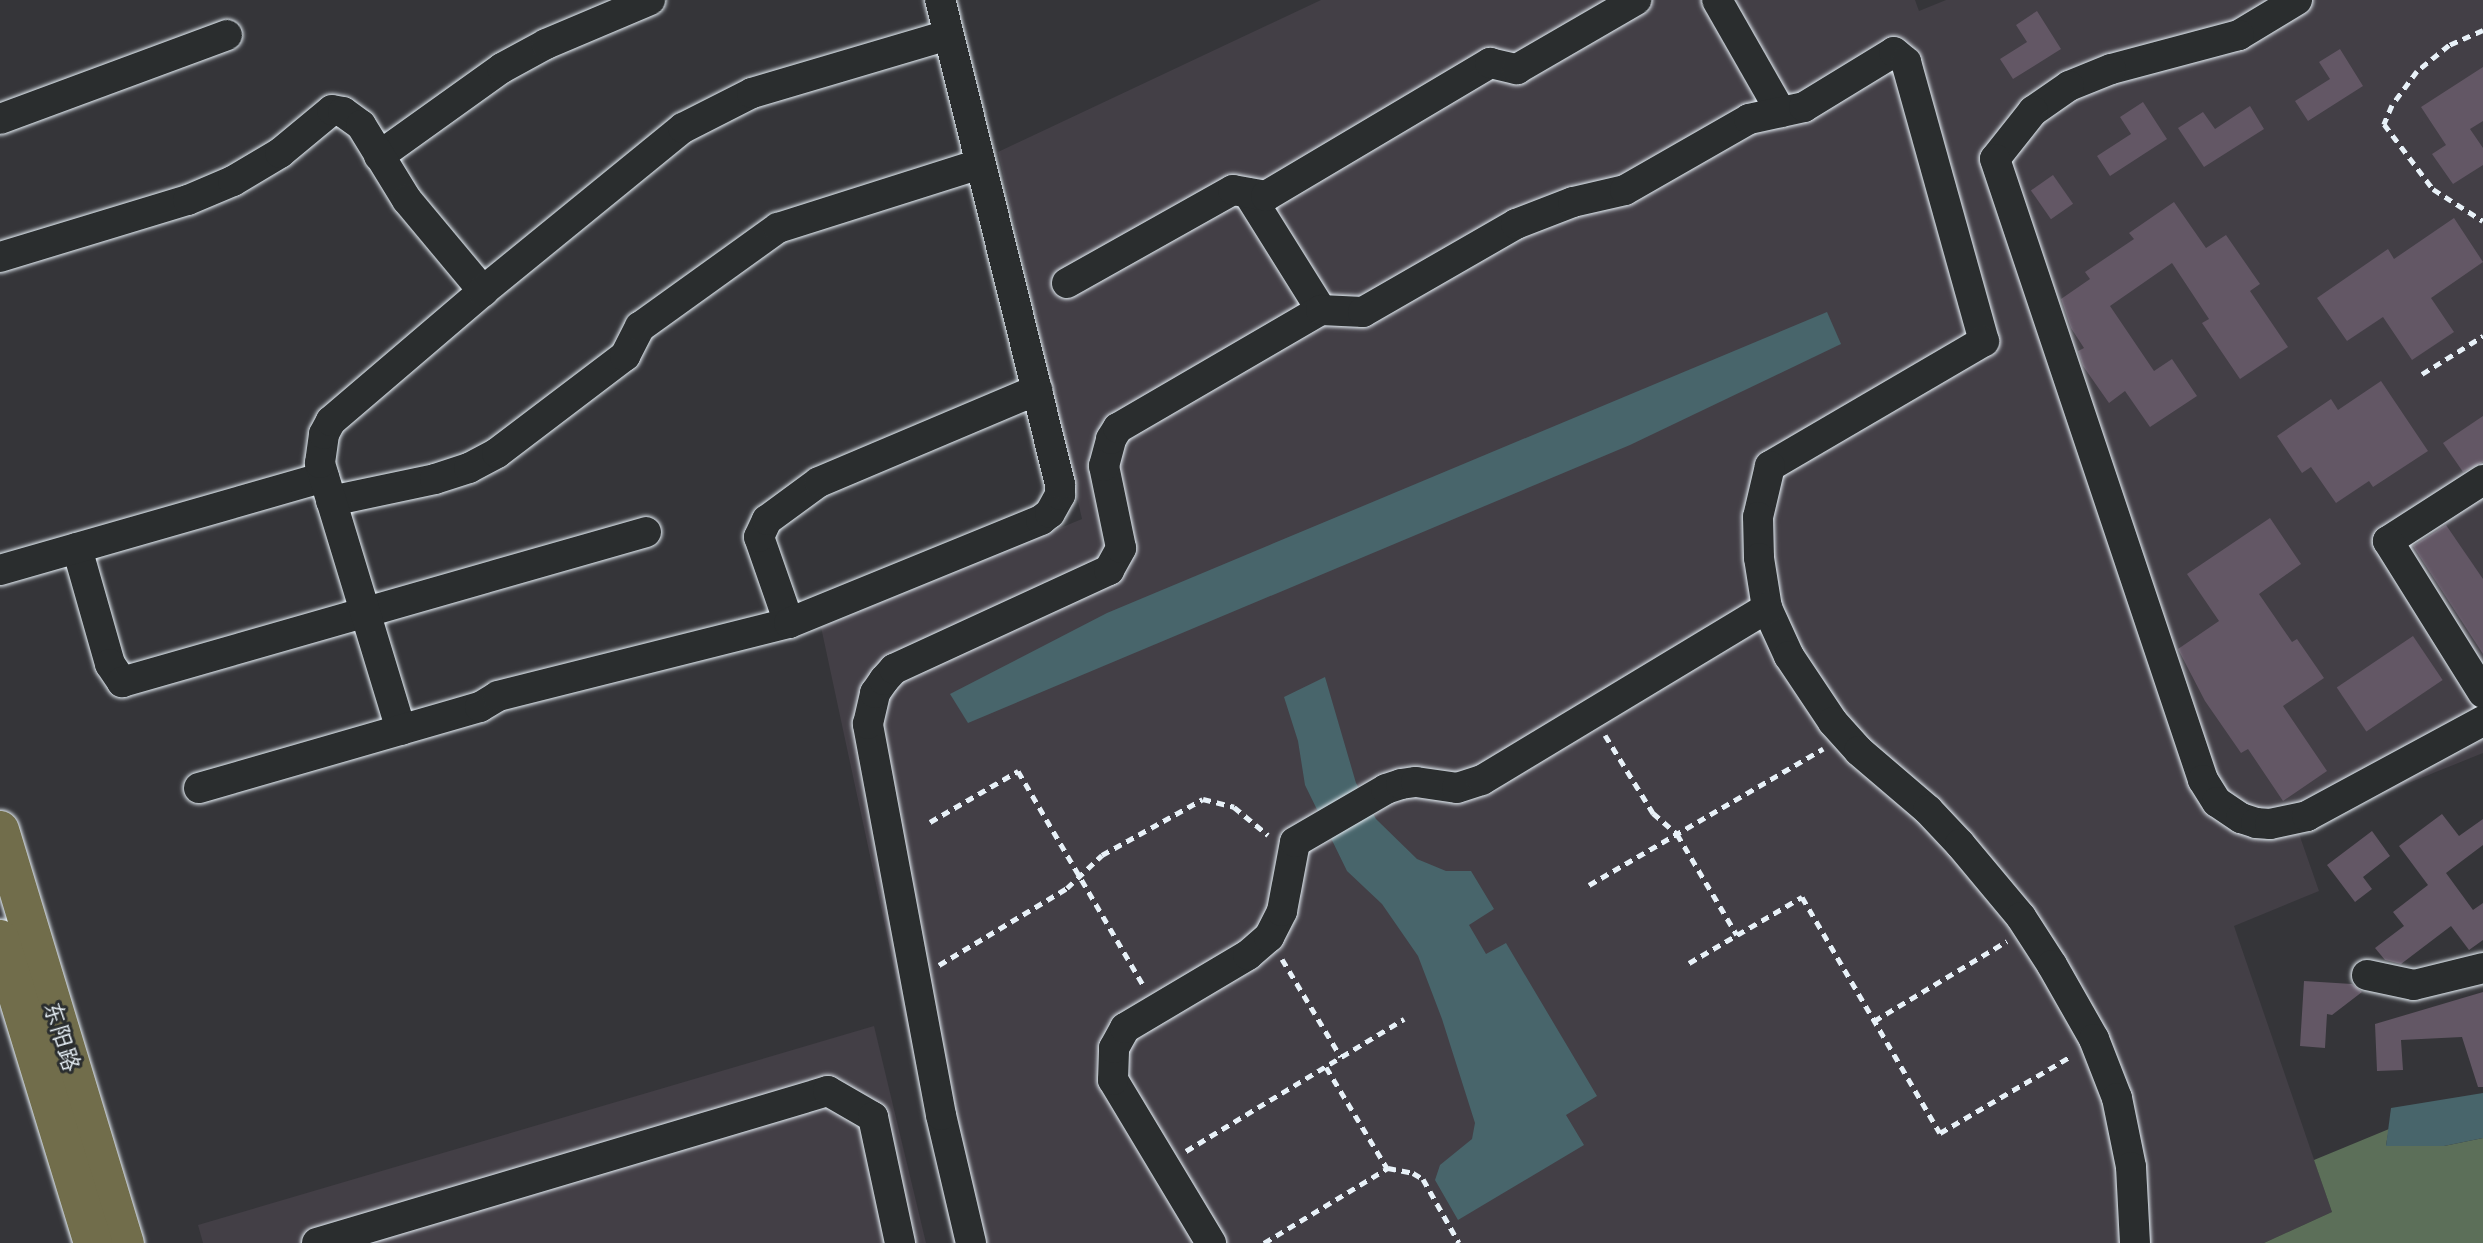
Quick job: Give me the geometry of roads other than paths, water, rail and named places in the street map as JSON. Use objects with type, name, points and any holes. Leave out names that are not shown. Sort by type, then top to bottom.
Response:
[{"type":"main road","name":"东阳路","points":[[0,830],[125,1243]]},
{"type":"main road","name":"东阳路","points":[[0,939],[93,1243]]},
{"type":"lane","points":[[379,156],[502,68],[546,44],[650,0]]},
{"type":"lane","points":[[199,788],[480,707],[498,696],[789,623],[1041,520],[1050,513],[1060,495],[1060,484],[940,0]]},
{"type":"lane","points":[[1067,283],[1233,190],[1266,196],[1490,63],[1517,69],[1636,0]]},
{"type":"lane","points":[[1717,0],[1781,112]]},
{"type":"lane","points":[[2297,0],[2239,35],[2111,69],[2069,86],[2033,111],[1995,159],[2203,780],[2217,802],[2241,818],[2256,823],[2270,824],[2307,816],[2483,721]]},
{"type":"lane","points":[[0,119],[227,35]]},
{"type":"lane","points":[[401,730],[327,489],[320,449],[331,421],[483,291],[683,128],[752,93],[948,35]]},
{"type":"lane","points":[[971,1243],[941,1115],[868,724],[875,693],[894,669],[1109,570],[1121,548],[1104,466],[1106,452],[1118,428],[1321,310],[1363,312],[1516,224],[1573,202],[1625,190],[1749,119],[1804,107],[1894,52],[1906,62],[1984,341],[1770,466],[1758,517],[1759,558],[1767,608],[1809,690],[1845,736],[1960,844],[2028,929],[2095,1042],[2117,1098],[2126,1133],[2135,1243]]},
{"type":"lane","points":[[0,257],[188,200],[233,181],[280,153],[332,110],[353,117],[361,125],[414,209],[483,291]]},
{"type":"lane","points":[[2,563],[327,489],[435,479],[469,468],[497,453],[625,356],[640,327],[778,228],[980,164]]},
{"type":"lane","points":[[1248,193],[1321,310]]},
{"type":"lane","points":[[789,623],[759,537],[767,520],[819,482],[1037,390]]},
{"type":"lane","points":[[2483,480],[2388,541],[2483,693]]},
{"type":"lane","points":[[77,548],[110,664],[122,682],[646,532]]},
{"type":"lane","points":[[1211,1243],[1113,1080],[1114,1048],[1125,1028],[1248,955],[1269,937],[1282,911],[1293,854],[1386,789],[1416,782],[1439,787],[1470,786],[1767,608]]},
{"type":"lane","points":[[2367,975],[2414,985],[2483,968]]},
{"type":"lane","points":[[317,1243],[828,1091],[873,1117],[900,1243]]},
{"type":"water","points":[[1827,312],[1841,344],[1630,445],[968,723],[950,694],[1107,613]]},
{"type":"water","points":[[1325,677],[1356,783],[1376,819],[1417,859],[1446,871],[1471,871],[1494,909],[1469,925],[1486,954],[1506,943],[1597,1096],[1566,1115],[1584,1145],[1458,1220],[1435,1180],[1440,1165],[1472,1139],[1475,1123],[1442,1019],[1418,956],[1382,904],[1347,871],[1305,785],[1298,741],[1284,697]]},
{"type":"water","points":[[2483,1093],[2483,1138],[2444,1146],[2386,1146],[2391,1108]]}]
